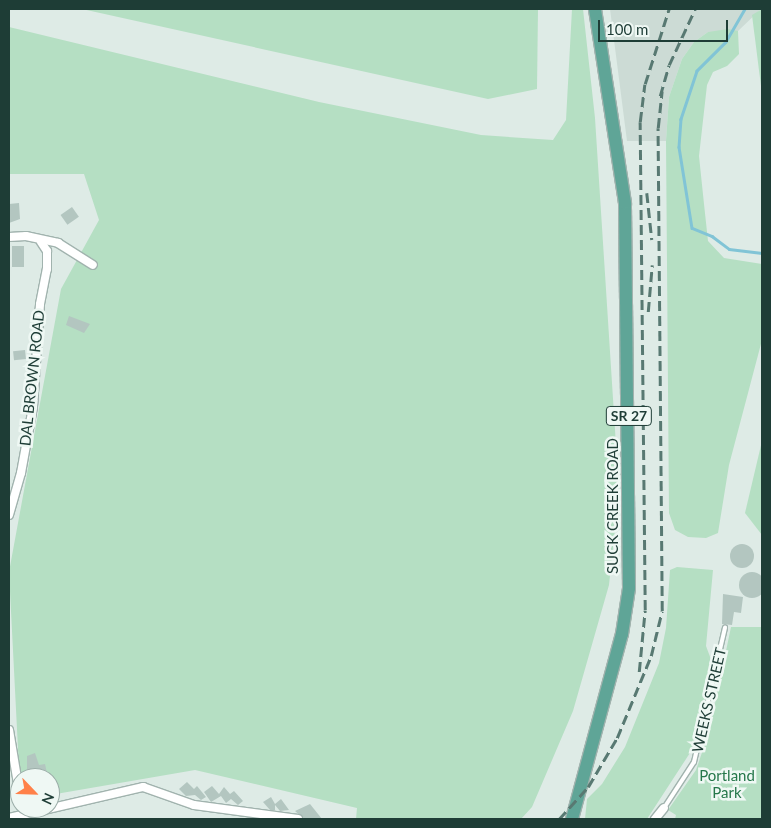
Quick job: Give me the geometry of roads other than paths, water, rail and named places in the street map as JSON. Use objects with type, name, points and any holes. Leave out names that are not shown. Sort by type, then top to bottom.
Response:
[{"type":"main road","name":"SUCK CREEK ROAD","points":[[572,819],[622,634],[629,588],[625,203],[595,9]]},
{"type":"street","points":[[9,237],[26,236],[41,242],[58,243],[93,265]]},
{"type":"street","name":"DAL BROWN ROAD","points":[[9,515],[22,473],[33,407],[40,304],[47,269],[47,251],[41,242]]},
{"type":"street","points":[[9,730],[15,768]]},
{"type":"street","points":[[60,804],[143,787],[194,805],[298,819]]},
{"type":"street","name":"WEEKS STREET","points":[[655,819],[664,808]]},
{"type":"lane","name":"WEEKS STREET","points":[[664,808],[694,762],[725,628]]},
{"type":"waterway","points":[[745,9],[726,42],[697,71],[681,119],[679,147],[692,228],[712,236],[729,249],[762,253]]},
{"type":"railway","points":[[639,672],[645,610],[640,122],[645,84],[669,9]]},
{"type":"railway","points":[[660,96],[669,65],[695,9]]},
{"type":"railway","points":[[559,819],[588,787],[617,738],[651,656],[662,611],[658,128],[662,91]]},
{"type":"railway","points":[[647,193],[652,240]]},
{"type":"railway","points":[[648,312],[652,265]]},
{"type":"park label","name":"Portland Park","points":[[727,784]]}]
